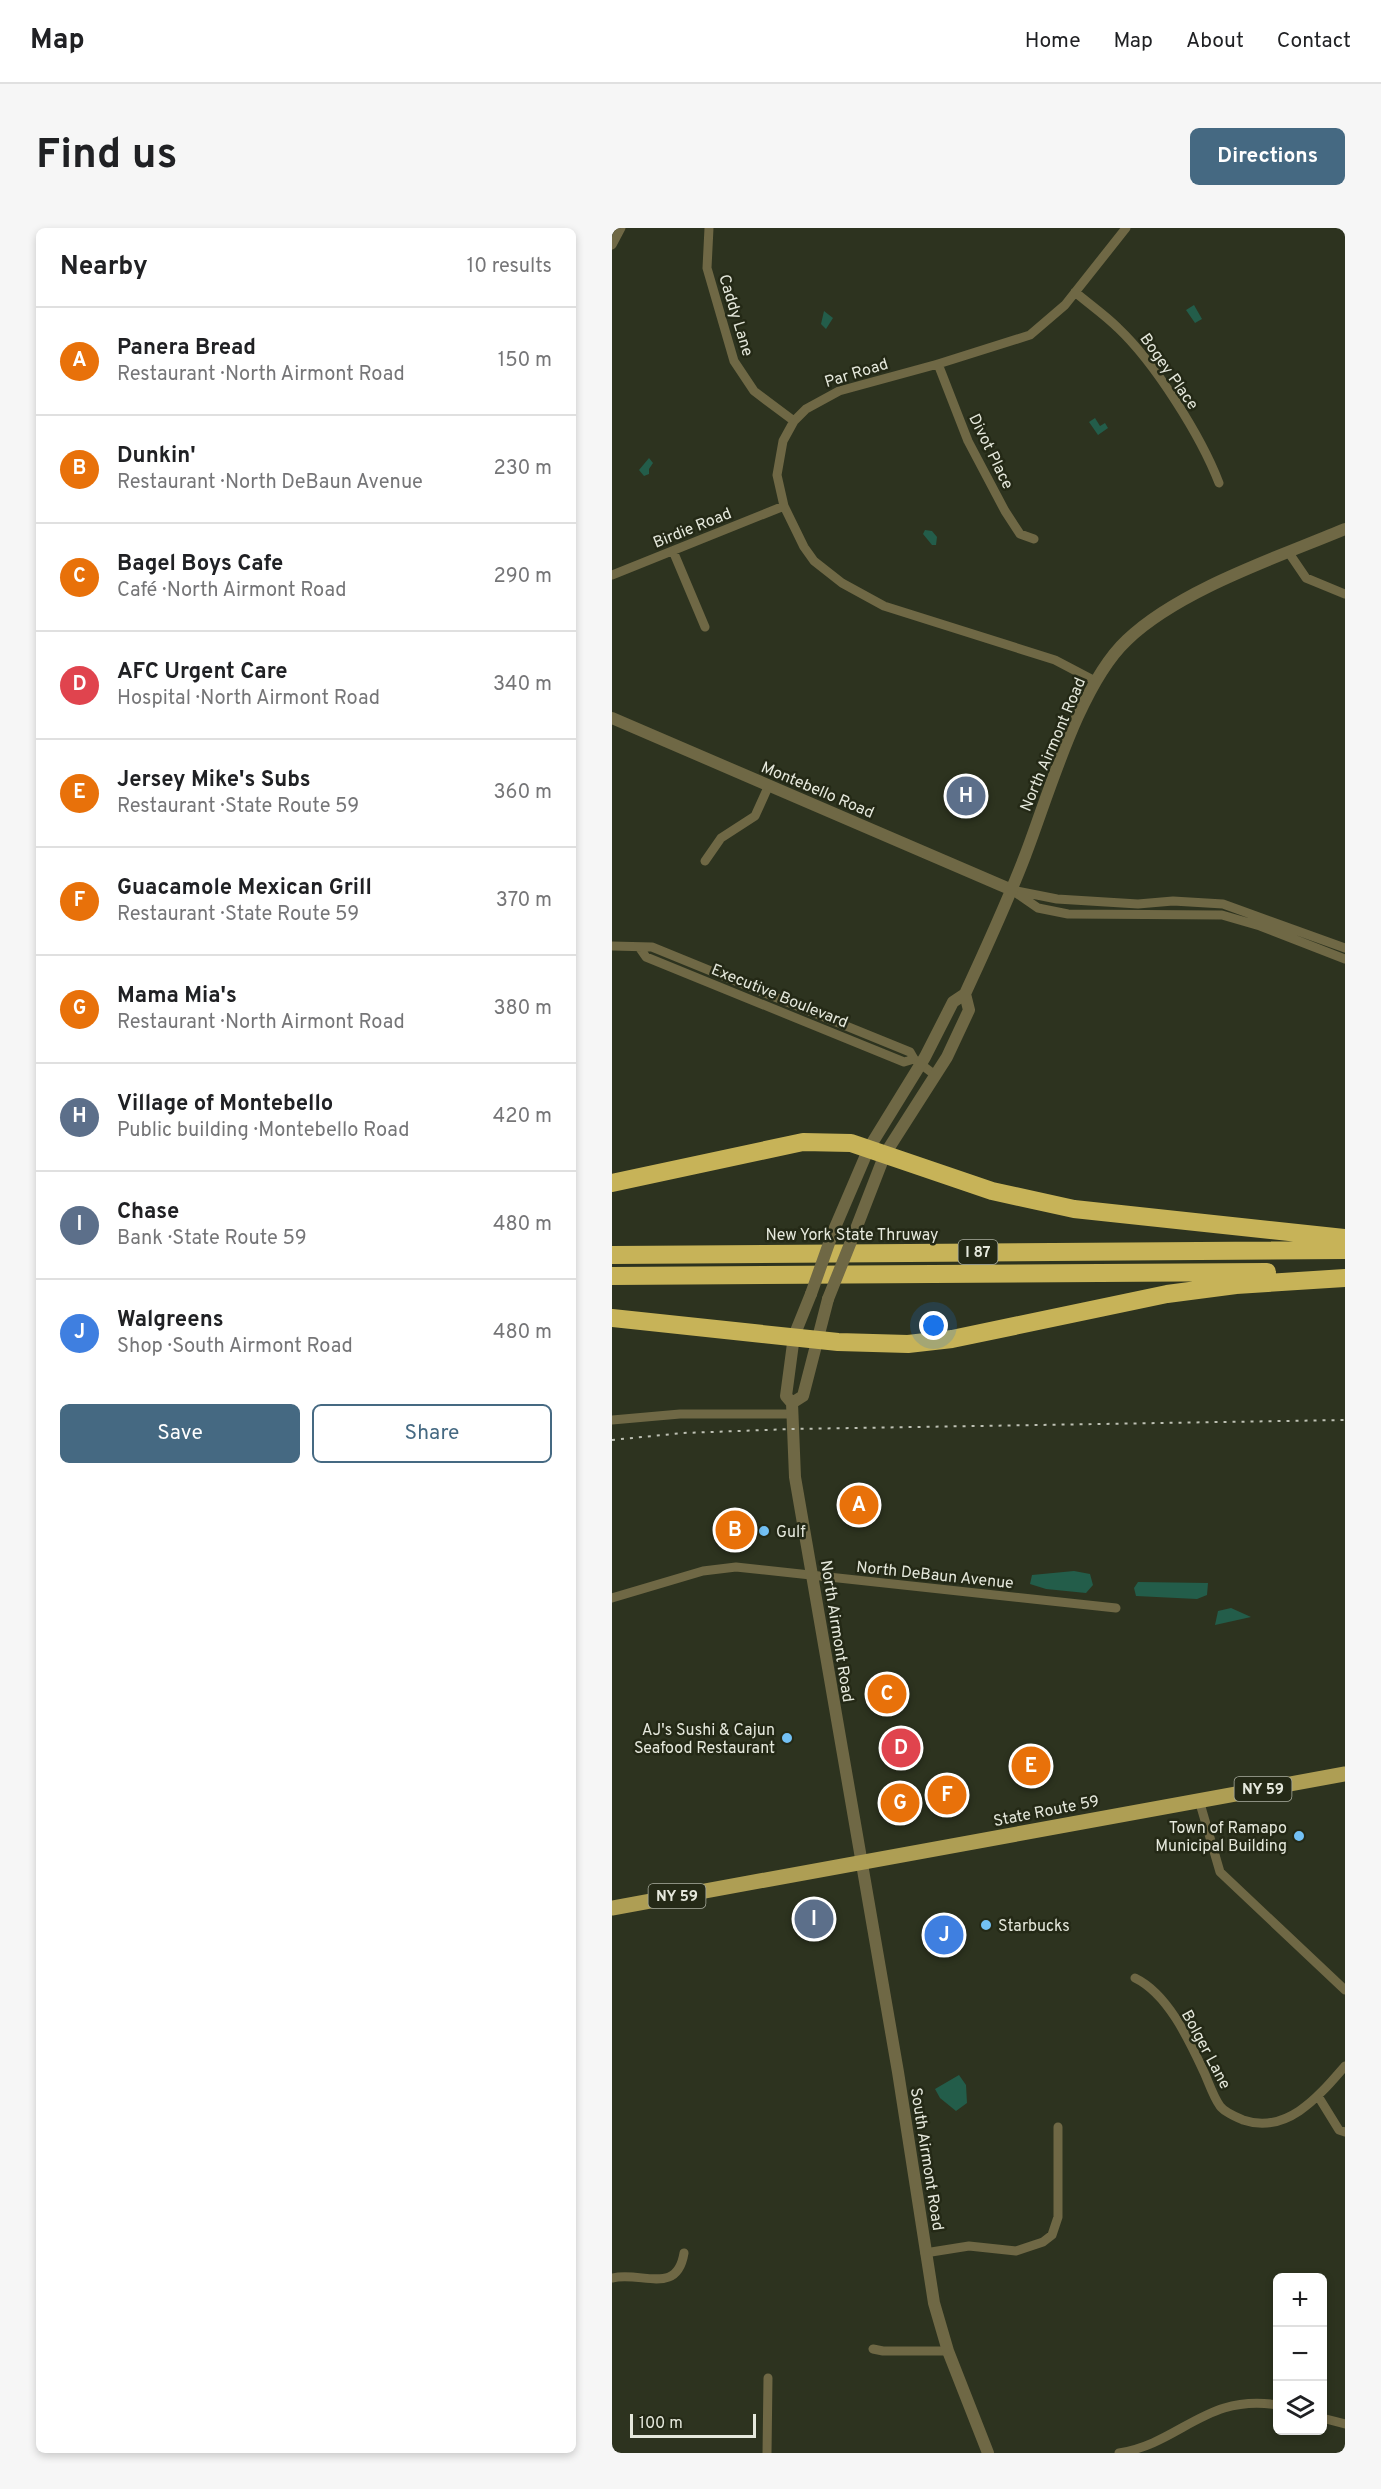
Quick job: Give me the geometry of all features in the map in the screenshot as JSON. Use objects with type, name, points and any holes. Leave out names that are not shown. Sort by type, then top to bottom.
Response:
[{"type":"highway","points":[[612,1183],[803,1142],[835,1141],[877,1151],[992,1191],[1074,1209],[1345,1238]]},
{"type":"highway","name":"New York State Thruway","points":[[612,1255],[1345,1250]]},
{"type":"highway","name":"I 87","points":[[612,1276],[1345,1271]]},
{"type":"highway","points":[[612,1318],[862,1344],[931,1342],[1167,1294],[1236,1285],[1345,1278]]},
{"type":"main road","name":"State Route 59","points":[[612,1908],[1345,1774]]},
{"type":"street","points":[[612,245],[621,228]]},
{"type":"street","name":"Caddy Lane","points":[[709,228],[707,268],[734,362],[754,391],[794,421]]},
{"type":"street","name":"Par Road","points":[[1095,681],[1055,660],[884,606],[842,584],[814,561],[804,548],[784,506],[777,475],[783,441],[794,421],[821,398],[1030,335],[1065,306],[1126,228]]},
{"type":"street","name":"Bogey Place","points":[[1075,292],[1118,327],[1143,354],[1207,453],[1219,483]]},
{"type":"street","name":"Divot Place","points":[[938,364],[968,441],[1005,511],[1020,534],[1034,539]]},
{"type":"street","name":"Birdie Road","points":[[612,575],[784,506]]},
{"type":"street","name":"North Airmont Road","points":[[860,1864],[795,1477],[792,1408],[786,1396],[794,1336],[833,1232],[877,1151],[917,1062],[953,1002],[965,994],[1012,890],[1077,721],[1095,681],[1126,640],[1182,600],[1345,529]]},
{"type":"street","points":[[673,551],[705,627]]},
{"type":"street","points":[[1289,553],[1306,578],[1345,594]]},
{"type":"street","name":"Montebello Road","points":[[612,718],[1012,890]]},
{"type":"street","points":[[705,861],[721,838],[755,816],[769,785]]},
{"type":"street","points":[[1012,890],[1027,903],[1068,914],[1138,909],[1220,915],[1260,926],[1345,959]]},
{"type":"street","points":[[1138,909],[1173,901],[1223,904],[1345,948]]},
{"type":"street","points":[[1220,915],[1223,904]]},
{"type":"street","name":"Executive Boulevard","points":[[612,946],[652,947],[910,1052],[917,1062],[935,1075]]},
{"type":"street","name":"North Airmont Road","points":[[792,1408],[803,1396],[828,1299],[854,1234],[877,1151],[947,1058],[969,1010],[965,994]]},
{"type":"street","points":[[612,1420],[792,1408]]},
{"type":"street","name":"North DeBaun Avenue","points":[[612,1598],[703,1571],[736,1567],[1116,1608]]},
{"type":"street","points":[[1199,1800],[1220,1872],[1345,1990]]},
{"type":"street","name":"South Airmont Road","points":[[860,1864],[898,2073],[934,2303],[948,2351],[988,2453]]},
{"type":"street","name":"Bolger Lane","points":[[1136,1978],[1151,1985],[1172,2015],[1200,2063],[1221,2107],[1259,2125],[1300,2111],[1318,2096],[1345,2066]]},
{"type":"street","points":[[1318,2096],[1340,2130],[1345,2132]]},
{"type":"street","points":[[926,2253],[969,2246],[1016,2251],[1043,2242],[1052,2235],[1058,2217],[1058,2127]]},
{"type":"street","points":[[612,2278],[671,2277],[680,2271],[684,2253]]},
{"type":"street","points":[[873,2349],[948,2351]]},
{"type":"street","points":[[767,2453],[768,2378]]},
{"type":"street","points":[[1119,2453],[1139,2450],[1224,2406],[1257,2402],[1273,2404]]},
{"type":"street","points":[[1327,2419],[1345,2424]]},
{"type":"shaded area","points":[[1194,305],[1202,319],[1195,323],[1186,310]]},
{"type":"shaded area","points":[[824,311],[833,318],[826,329],[821,324]]},
{"type":"shaded area","points":[[1095,418],[1100,426],[1105,423],[1108,428],[1098,435],[1089,422]]},
{"type":"shaded area","points":[[649,458],[653,463],[649,474],[644,476],[639,470]]},
{"type":"shaded area","points":[[925,530],[932,531],[937,537],[936,545],[932,545],[923,534]]},
{"type":"shaded area","points":[[1074,1571],[1090,1574],[1093,1585],[1086,1593],[1046,1589],[1030,1584],[1032,1575]]},
{"type":"shaded area","points":[[1138,1582],[1208,1583],[1207,1595],[1197,1599],[1136,1596],[1134,1588]]},
{"type":"shaded area","points":[[1231,1608],[1251,1617],[1215,1625],[1218,1611]]},
{"type":"shaded area","points":[[959,2075],[966,2085],[967,2103],[956,2111],[940,2098],[935,2089]]},
{"type":"railway","points":[[612,1440],[683,1433],[792,1429],[1345,1420]]},
{"type":"place","name":"Village of Montebello","points":[[966,796]]},
{"type":"place","name":"Panera Bread","points":[[859,1505]]},
{"type":"place","name":"Dunkin'","points":[[735,1530]]},
{"type":"place","name":"Gulf","points":[[764,1531]]},
{"type":"place","name":"Bagel Boys Cafe","points":[[887,1694]]},
{"type":"place","name":"AJ's Sushi & Cajun Seafood Restaurant","points":[[787,1738]]},
{"type":"place","name":"AFC Urgent Care","points":[[901,1748]]},
{"type":"place","name":"Jersey Mike's Subs","points":[[1031,1766]]},
{"type":"place","name":"Guacamole Mexican Grill","points":[[947,1795]]},
{"type":"place","name":"Mama Mia's","points":[[900,1803]]},
{"type":"place","name":"Town of Ramapo Municipal Building","points":[[1299,1836]]},
{"type":"place","name":"Chase","points":[[814,1919]]},
{"type":"place","name":"Starbucks","points":[[986,1925]]},
{"type":"place","name":"Walgreens","points":[[944,1935]]}]
